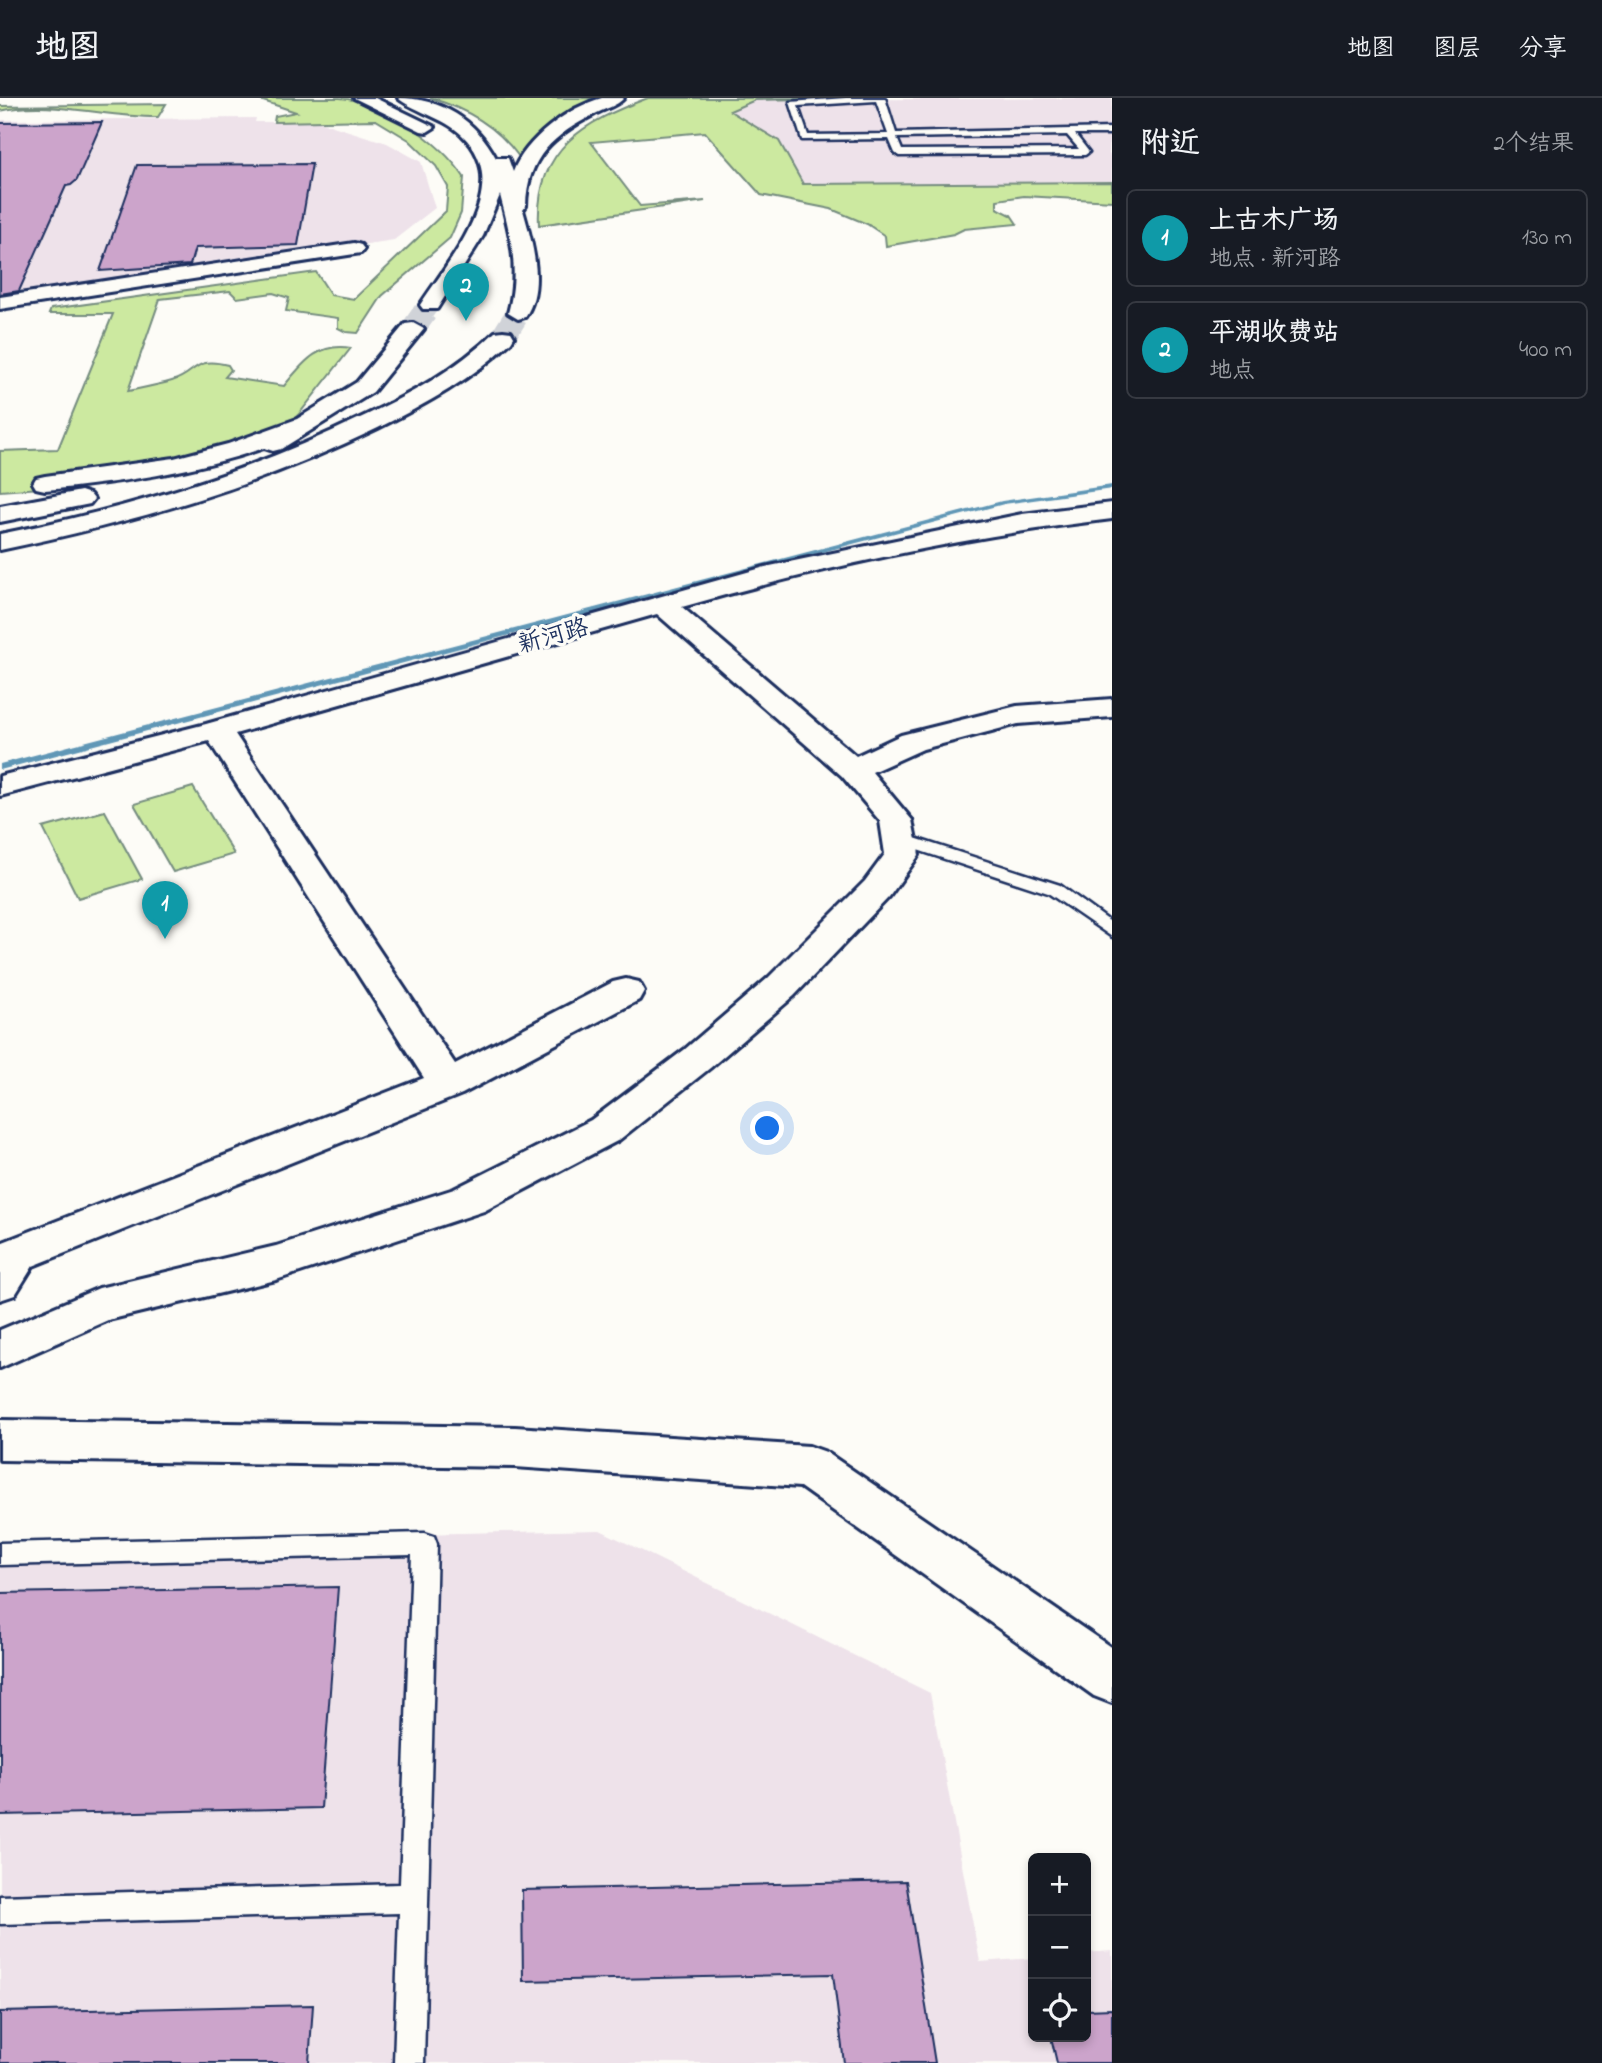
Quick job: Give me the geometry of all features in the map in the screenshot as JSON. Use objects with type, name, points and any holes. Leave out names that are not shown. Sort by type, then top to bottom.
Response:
[{"type":"main road","points":[[362,98],[412,119],[444,140]]},
{"type":"main road","points":[[406,98],[458,122],[472,133],[488,154],[491,198],[470,241],[430,305]]},
{"type":"main road","points":[[423,98],[470,120],[496,144],[501,154],[528,274],[518,313]]},
{"type":"main road","points":[[521,240],[515,191],[523,167],[553,132],[616,98]]},
{"type":"main road","points":[[470,241],[480,199],[473,176]]},
{"type":"main road","points":[[0,303],[355,249]]},
{"type":"main road","points":[[0,514],[158,482],[229,461],[290,436],[365,387],[412,329]]},
{"type":"main road","points":[[0,542],[128,515],[225,486],[293,460],[426,394],[486,355],[503,337]]},
{"type":"main road","points":[[24,485],[125,473],[233,450],[303,423],[365,387]]},
{"type":"main road","points":[[0,525],[167,491],[242,469],[426,394]]},
{"type":"main road","name":"新河路","points":[[0,786],[217,730],[765,575],[1022,522],[1112,511]]},
{"type":"main road","points":[[0,1350],[99,1305],[276,1263],[469,1200],[605,1130],[697,1059],[781,987],[877,889],[902,855],[896,820],[853,769],[662,604]]},
{"type":"main road","points":[[853,769],[912,742],[1017,715],[1112,708]]},
{"type":"main road","points":[[217,730],[447,1084]]},
{"type":"main road","points":[[0,1283],[18,1254],[447,1084],[626,991]]},
{"type":"main road","points":[[0,1440],[515,1447],[809,1467],[1112,1678]]},
{"type":"lane","points":[[1070,133],[1085,152],[899,153],[891,138],[886,110],[880,98],[793,104],[805,138],[891,138],[1112,131]]},
{"type":"lane","points":[[900,838],[1054,889],[1112,931]]},
{"type":"lane","points":[[0,1554],[425,1544],[409,2063]]},
{"type":"lane","points":[[0,1910],[414,1898]]},
{"type":"shaded area","points":[[1112,98],[1109,154],[1112,158],[1112,182],[803,184],[779,141],[729,111],[755,100]]},
{"type":"shaded area","points":[[256,118],[255,122],[320,122],[387,143],[421,162],[435,208],[394,240],[0,299],[0,120]]},
{"type":"shaded area","points":[[600,1530],[930,1693],[980,1962],[1028,1958],[1028,2042],[1091,2042],[1091,1953],[1112,1951],[1112,2063],[0,2063],[0,1543]]},
{"type":"green space","points":[[254,98],[340,98],[357,101],[392,115],[426,137],[454,163],[464,177],[461,213],[450,238],[382,296],[358,333],[338,328],[338,318],[286,311],[289,298],[273,293],[237,298],[230,291],[160,299],[128,391],[172,381],[208,363],[228,365],[231,370],[225,377],[284,386],[305,362],[320,351],[339,347],[351,348],[299,414],[282,431],[252,445],[41,488],[0,491],[0,451],[58,449],[113,314],[49,314],[51,309],[316,272],[331,295],[354,299],[446,211],[448,187],[436,166],[409,140],[376,120],[274,122],[275,116],[296,112]]},
{"type":"green space","points":[[430,98],[609,98],[586,108],[533,157],[520,158],[501,137],[480,120]]},
{"type":"green space","points":[[648,98],[851,98],[755,100],[730,111],[779,141],[803,184],[1112,182],[1112,201],[1024,196],[997,200],[997,208],[1011,215],[1017,224],[964,229],[954,234],[886,246],[885,236],[867,224],[831,209],[761,195],[705,132],[591,142],[640,206],[705,201],[539,225],[540,198],[545,176],[555,157],[584,128]]},
{"type":"green space","points":[[166,104],[158,117],[39,107],[0,111],[0,106]]},
{"type":"green space","points":[[193,787],[234,854],[173,872],[134,804]]},
{"type":"green space","points":[[105,811],[142,879],[78,898],[43,828]]},
{"type":"building","points":[[102,122],[77,180],[66,186],[19,291],[0,294],[0,123]]},
{"type":"building","points":[[312,164],[298,245],[195,248],[190,265],[100,271],[137,165]]},
{"type":"building","points":[[338,1587],[321,1808],[0,1815],[0,1593]]},
{"type":"building","points":[[906,1881],[935,2063],[844,2063],[833,1974],[523,1981],[522,1890]]},
{"type":"building","points":[[313,2005],[309,2063],[0,2063],[0,2012]]},
{"type":"building","points":[[1112,2009],[1112,2063],[1057,2063],[1052,2042],[1091,2042],[1091,2010]]},
{"type":"waterway","points":[[0,767],[1004,502],[1112,487]]},
{"type":"tunnel","points":[[424,313],[430,305]]},
{"type":"tunnel","points":[[413,329],[425,312]]},
{"type":"tunnel","points":[[503,337],[518,313]]},
{"type":"place","name":"平湖收费站","points":[[466,321]]},
{"type":"place","name":"上古木广场","points":[[165,939]]}]
